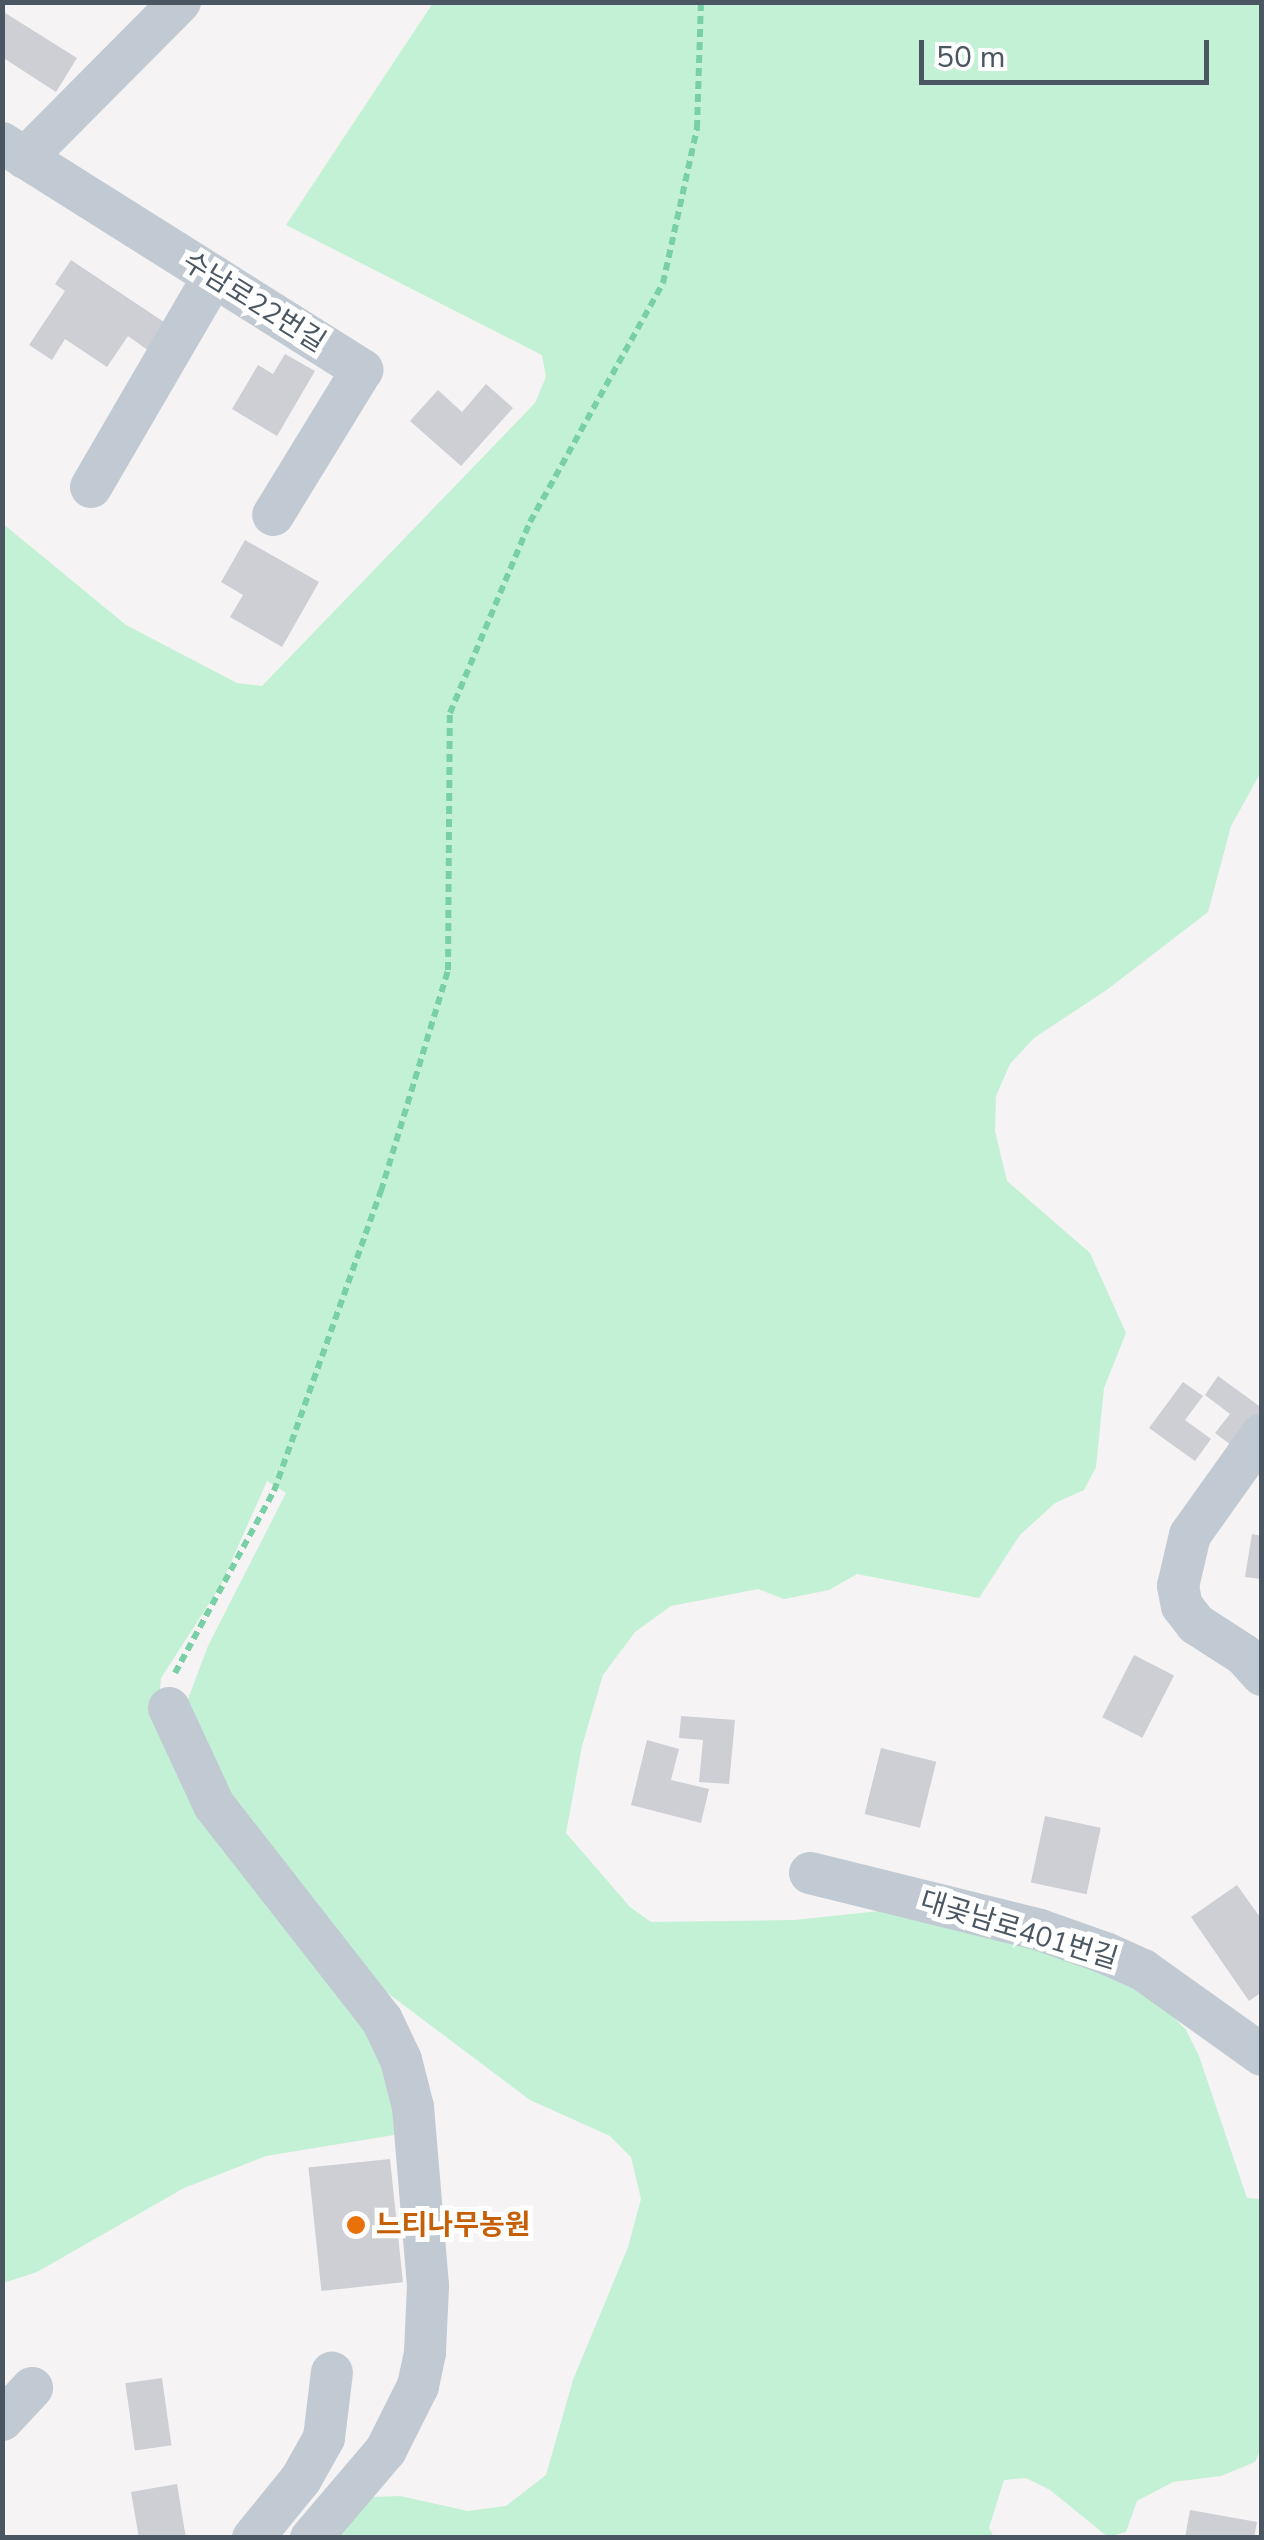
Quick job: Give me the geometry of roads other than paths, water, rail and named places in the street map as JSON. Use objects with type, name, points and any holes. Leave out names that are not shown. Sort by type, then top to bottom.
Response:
[{"type":"lane","points":[[14,150],[180,2]]},
{"type":"lane","name":"수남로22번길","points":[[14,150],[362,370],[273,515]]},
{"type":"lane","points":[[91,487],[214,276]]},
{"type":"lane","points":[[1262,1434],[1190,1536],[1178,1586],[1182,1606],[1196,1624],[1244,1655],[1262,1675]]},
{"type":"lane","points":[[168,1708],[214,1805],[382,2020],[401,2060],[412,2107],[428,2286],[418,2386],[386,2450],[311,2538]]},
{"type":"lane","name":"대곶남로401번길","points":[[810,1873],[1040,1930],[1105,1953],[1143,1970],[1262,2055]]},
{"type":"lane","points":[[253,2538],[301,2479],[324,2438],[332,2372]]},
{"type":"lane","points":[[2,2420],[32,2388]]},
{"type":"place","name":"느티나무농원","points":[[356,2225]]}]
